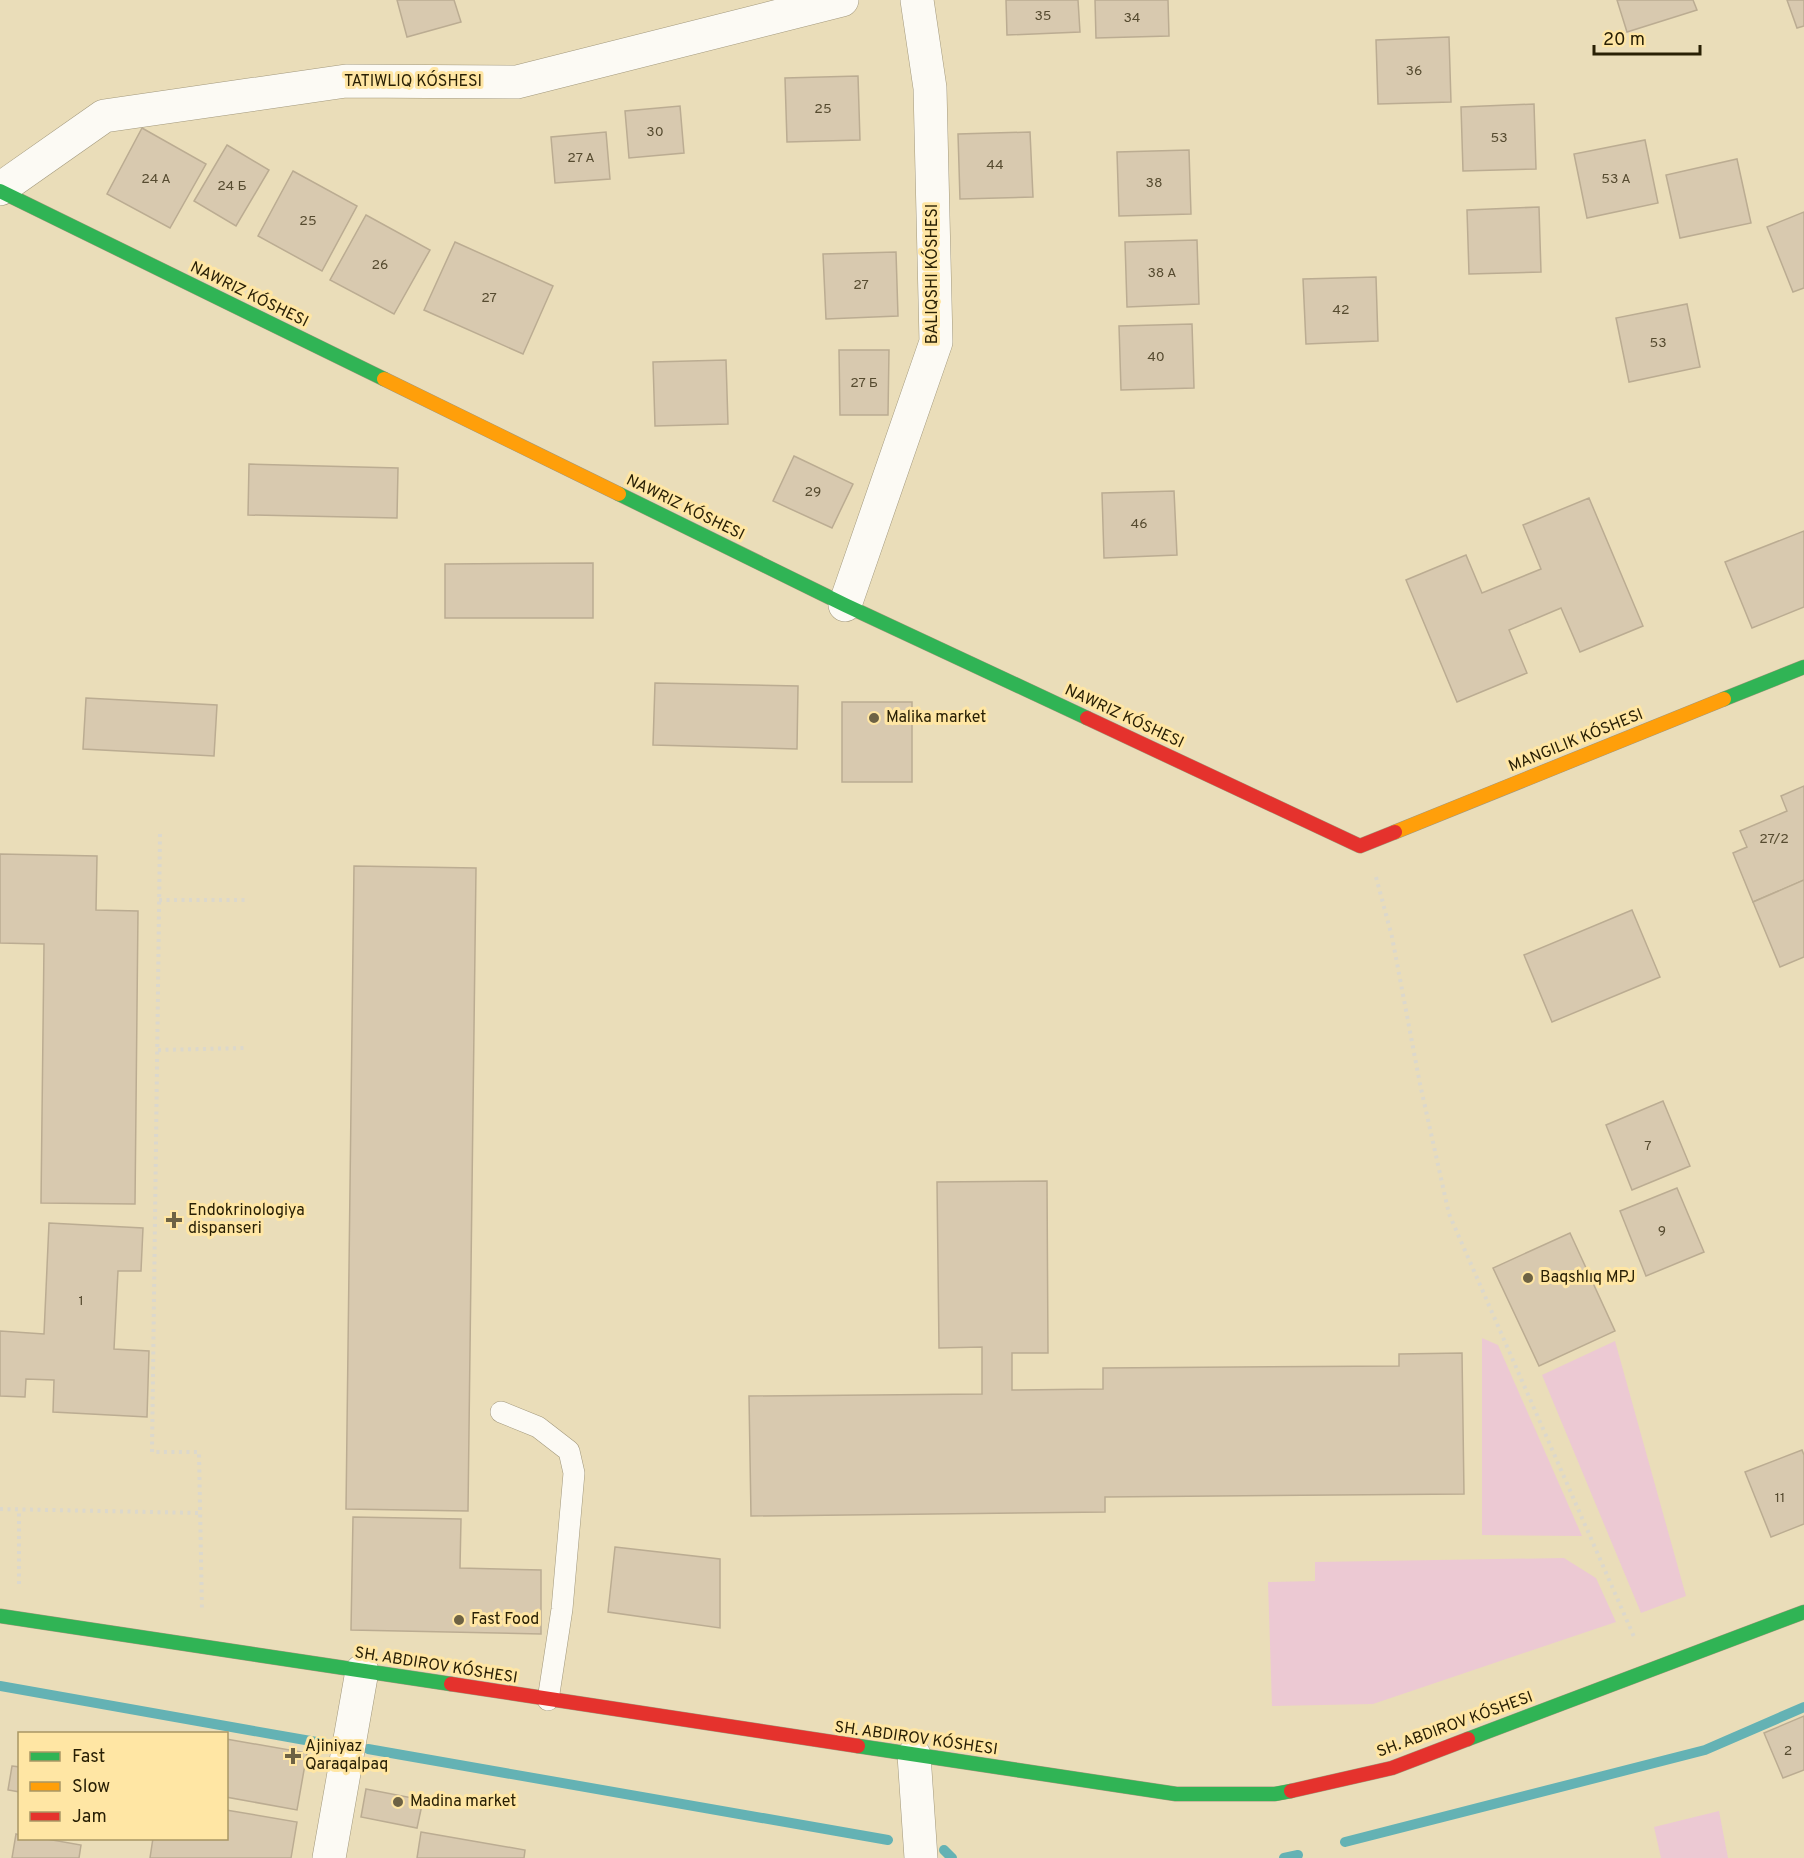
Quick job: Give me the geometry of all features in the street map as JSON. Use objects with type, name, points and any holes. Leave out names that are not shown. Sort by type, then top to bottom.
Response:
[{"type":"street","points":[[842,0],[517,82],[346,81],[104,116],[0,190],[845,606],[1364,844]]},
{"type":"street","points":[[845,606],[936,342],[930,88],[917,0]]},
{"type":"street","name":"MANGILIK KÓSHESI","points":[[1364,844],[1804,667]]},
{"type":"street","name":"SH. ABDIROV KÓSHESI","points":[[0,1616],[1176,1794],[1275,1794],[1392,1768],[1804,1612]]},
{"type":"street","points":[[329,1858],[362,1671]]},
{"type":"street","points":[[914,1755],[921,1858]]},
{"type":"lane","points":[[501,1412],[538,1426],[569,1451],[574,1473],[562,1610],[548,1700]]},
{"type":"path","points":[[160,834],[153,1452],[200,1452],[202,1613]]},
{"type":"path","points":[[1364,844],[1392,937],[1420,1084],[1449,1214],[1648,1670]]},
{"type":"path","points":[[159,900],[249,900]]},
{"type":"path","points":[[158,1050],[245,1048]]},
{"type":"path","points":[[0,1509],[200,1513]]},
{"type":"path","points":[[19,1509],[19,1588]]},
{"type":"shaded area","points":[[1482,1338],[1498,1345],[1582,1536],[1482,1535]]},
{"type":"shaded area","points":[[1615,1341],[1686,1596],[1641,1613],[1542,1375]]},
{"type":"shaded area","points":[[1564,1558],[1596,1578],[1616,1622],[1373,1704],[1272,1706],[1268,1582],[1315,1581],[1315,1562]]},
{"type":"shaded area","points":[[1719,1811],[1728,1858],[1661,1858],[1654,1827]]},
{"type":"building","points":[[397,0],[454,0],[461,22],[407,37]]},
{"type":"building","points":[[1006,0],[1078,0],[1080,32],[1007,35]]},
{"type":"building","points":[[1095,0],[1168,0],[1169,36],[1096,38]]},
{"type":"building","points":[[1617,0],[1693,0],[1697,10],[1627,32]]},
{"type":"building","points":[[1787,0],[1804,0],[1804,26],[1797,28]]},
{"type":"building","points":[[1449,37],[1451,102],[1378,104],[1376,40]]},
{"type":"building","points":[[858,76],[860,140],[787,142],[785,78]]},
{"type":"building","points":[[1534,104],[1536,169],[1463,171],[1461,107]]},
{"type":"building","points":[[680,106],[684,153],[629,158],[625,111]]},
{"type":"building","points":[[142,128],[206,164],[170,228],[107,194]]},
{"type":"building","points":[[606,132],[610,179],[555,183],[551,137]]},
{"type":"building","points":[[1030,132],[1033,197],[960,199],[958,134]]},
{"type":"building","points":[[1645,140],[1658,203],[1587,218],[1574,154]]},
{"type":"building","points":[[227,145],[269,170],[236,226],[194,201]]},
{"type":"building","points":[[1189,150],[1191,214],[1119,216],[1117,152]]},
{"type":"building","points":[[1737,159],[1751,223],[1680,238],[1666,175]]},
{"type":"building","points":[[293,171],[357,206],[322,271],[258,236]]},
{"type":"building","points":[[1539,207],[1541,272],[1469,274],[1467,210]]},
{"type":"building","points":[[1804,212],[1804,288],[1793,292],[1767,227]]},
{"type":"building","points":[[366,215],[430,250],[394,314],[330,280]]},
{"type":"building","points":[[1197,240],[1199,304],[1127,307],[1125,242]]},
{"type":"building","points":[[455,242],[553,286],[523,354],[424,310]]},
{"type":"building","points":[[896,252],[898,316],[826,319],[823,254]]},
{"type":"building","points":[[1376,277],[1378,341],[1306,344],[1303,279]]},
{"type":"building","points":[[1687,304],[1700,367],[1629,382],[1616,318]]},
{"type":"building","points":[[1192,324],[1194,388],[1121,390],[1119,326]]},
{"type":"building","points":[[839,350],[889,350],[888,415],[840,415]]},
{"type":"building","points":[[726,360],[728,424],[655,426],[653,362]]},
{"type":"building","points":[[794,456],[853,484],[832,528],[773,501]]},
{"type":"building","points":[[249,464],[398,468],[397,518],[248,515]]},
{"type":"building","points":[[1174,491],[1177,555],[1104,558],[1102,493]]},
{"type":"building","points":[[1589,498],[1643,626],[1580,652],[1561,608],[1509,630],[1527,673],[1457,702],[1406,580],[1466,555],[1482,593],[1541,569],[1523,525]]},
{"type":"building","points":[[1804,531],[1804,607],[1752,628],[1725,562]]},
{"type":"building","points":[[593,563],[593,618],[445,618],[445,564]]},
{"type":"building","points":[[655,683],[798,686],[797,749],[653,745]]},
{"type":"building","points":[[86,698],[217,705],[214,756],[83,749]]},
{"type":"building","points":[[842,702],[912,702],[912,782],[842,782]]},
{"type":"building","points":[[1804,786],[1804,880],[1753,902],[1733,853],[1747,847],[1740,831],[1787,811],[1781,796]]},
{"type":"building","points":[[0,854],[97,856],[96,910],[138,911],[135,1204],[41,1203],[44,944],[0,943]]},
{"type":"building","points":[[354,866],[476,868],[468,1511],[346,1509]]},
{"type":"building","points":[[1804,880],[1804,957],[1780,967],[1753,902]]},
{"type":"building","points":[[1632,910],[1660,977],[1552,1022],[1524,955]]},
{"type":"building","points":[[1663,1101],[1690,1166],[1632,1190],[1606,1125]]},
{"type":"building","points":[[1047,1181],[1048,1353],[1012,1353],[1012,1390],[1103,1389],[1103,1368],[1399,1366],[1399,1354],[1462,1353],[1464,1494],[1105,1497],[1105,1512],[751,1516],[749,1396],[982,1394],[982,1347],[939,1348],[937,1182]]},
{"type":"building","points":[[1677,1188],[1704,1252],[1646,1276],[1620,1211]]},
{"type":"building","points":[[49,1223],[143,1228],[141,1271],[118,1271],[114,1349],[149,1351],[147,1417],[53,1412],[54,1380],[26,1379],[25,1397],[0,1396],[0,1331],[44,1334]]},
{"type":"building","points":[[1570,1233],[1615,1331],[1539,1366],[1493,1268]]},
{"type":"building","points":[[1802,1450],[1804,1455],[1804,1524],[1771,1537],[1745,1472]]},
{"type":"building","points":[[353,1517],[461,1519],[460,1568],[541,1570],[541,1634],[351,1630]]},
{"type":"building","points":[[615,1547],[720,1559],[720,1628],[608,1612]]},
{"type":"building","points":[[1804,1716],[1804,1770],[1783,1778],[1764,1733]]},
{"type":"building","points":[[228,1739],[307,1753],[297,1810],[228,1797]]},
{"type":"building","points":[[12,1766],[18,1767],[18,1792],[8,1790]]},
{"type":"building","points":[[366,1789],[423,1800],[417,1828],[361,1817]]},
{"type":"building","points":[[228,1810],[297,1822],[291,1858],[150,1858],[153,1840],[228,1840]]},
{"type":"building","points":[[421,1832],[525,1850],[524,1858],[417,1858]]},
{"type":"building","points":[[16,1834],[18,1840],[52,1840],[81,1845],[79,1858],[12,1858]]},
{"type":"waterway","points":[[0,1686],[322,1743]]},
{"type":"waterway","points":[[1345,1842],[1705,1750],[1804,1707]]},
{"type":"waterway","points":[[368,1749],[888,1840]]},
{"type":"waterway","points":[[944,1850],[952,1858]]},
{"type":"waterway","points":[[1284,1858],[1298,1855]]},
{"type":"traffic: fast","points":[[0,191],[384,379]]},
{"type":"traffic: fast","points":[[619,494],[845,605],[1087,718]]},
{"type":"traffic: fast","points":[[1724,699],[1804,667]]},
{"type":"traffic: fast","points":[[1468,1739],[1804,1612]]},
{"type":"traffic: fast","points":[[0,1616],[451,1684]]},
{"type":"traffic: fast","points":[[858,1746],[1176,1794],[1275,1794],[1291,1791]]},
{"type":"traffic: slow","points":[[384,379],[619,494]]},
{"type":"traffic: slow","points":[[1395,832],[1724,699]]},
{"type":"traffic: jam","points":[[1087,718],[1360,846],[1395,832]]},
{"type":"traffic: jam","points":[[451,1684],[858,1746]]},
{"type":"traffic: jam","points":[[1291,1791],[1392,1768],[1468,1739]]},
{"type":"place","name":"Malika market","points":[[874,718]]},
{"type":"place","name":"Endokrinologiya dispanseri","points":[[174,1220]]},
{"type":"place","name":"Baqshlıq MPJ","points":[[1528,1278]]},
{"type":"place","name":"Fast Food","points":[[459,1620]]},
{"type":"place","name":"Ajiniyaz Qaraqalpaq","points":[[293,1756]]},
{"type":"place","name":"Madina market","points":[[398,1802]]}]
